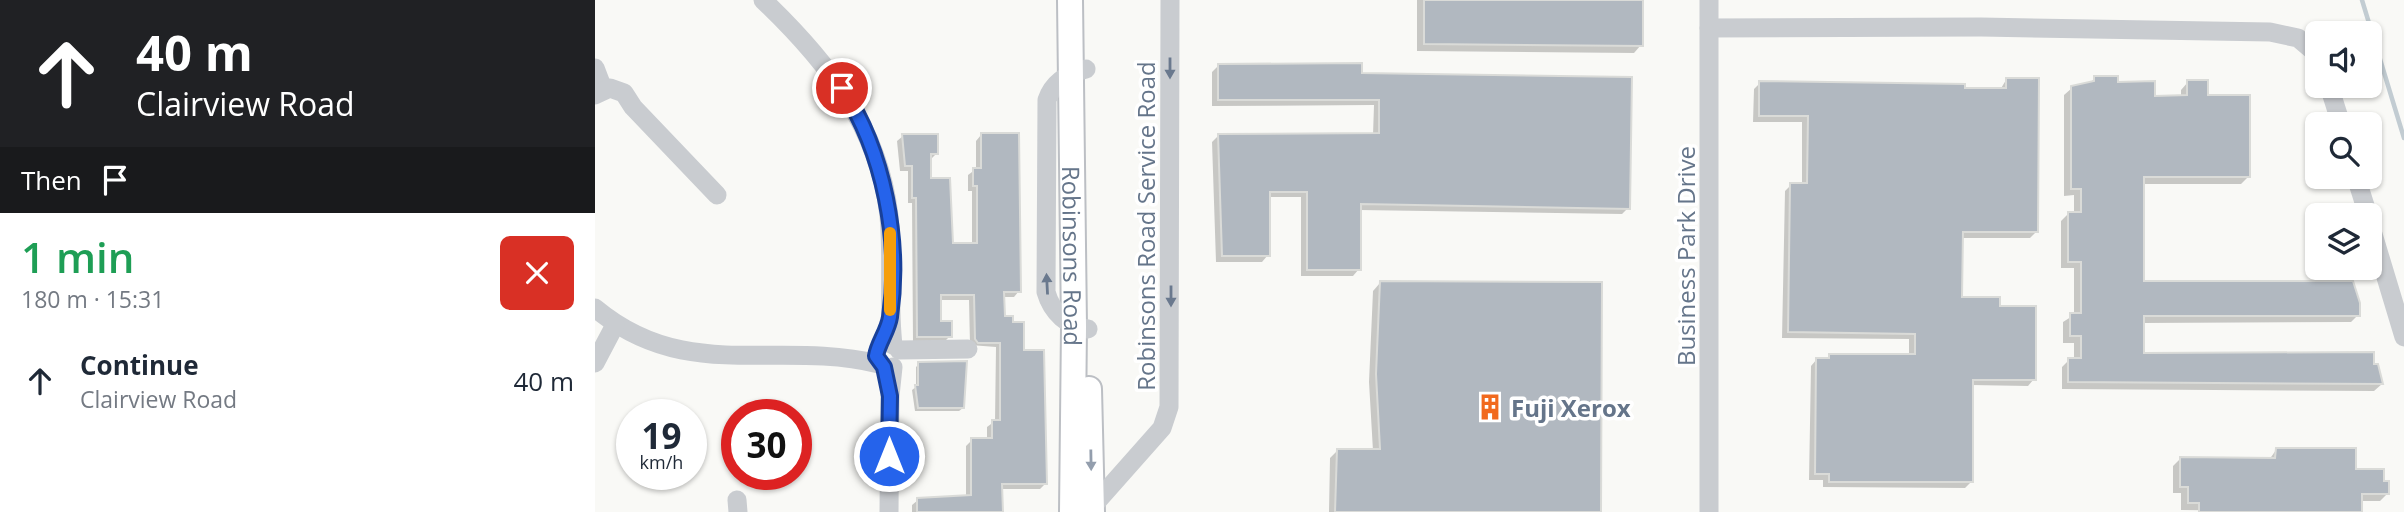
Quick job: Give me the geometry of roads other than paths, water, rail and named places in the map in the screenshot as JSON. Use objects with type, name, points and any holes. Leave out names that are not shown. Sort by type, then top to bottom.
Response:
[{"type":"main road","name":"Robinsons Road","points":[[1070,0],[1078,70],[1085,510]]},
{"type":"main road","name":"Robinsons Road","points":[[1078,70],[1085,0]]},
{"type":"street","points":[[763,0],[829,69],[854,107],[873,148],[884,182],[889,215],[889,512]]},
{"type":"street","name":"Robinsons Road Service Road","points":[[1085,510],[1158,433],[1169,407],[1170,0]]},
{"type":"street","name":"Business Park Drive","points":[[1709,0],[1709,512]]},
{"type":"street","points":[[1709,27],[1981,27],[2270,32],[2298,38],[2305,44]]},
{"type":"street","points":[[595,68],[598,96],[624,93],[632,107],[717,195]]},
{"type":"street","points":[[2382,264],[2404,337]]},
{"type":"street","points":[[595,308],[615,325],[657,345],[706,355],[848,357],[968,349]]},
{"type":"street","points":[[595,363],[615,325]]},
{"type":"waterway","points":[[2362,0],[2404,138]]},
{"type":"place","name":"Fuji Xerox","points":[[1490,407]]}]
